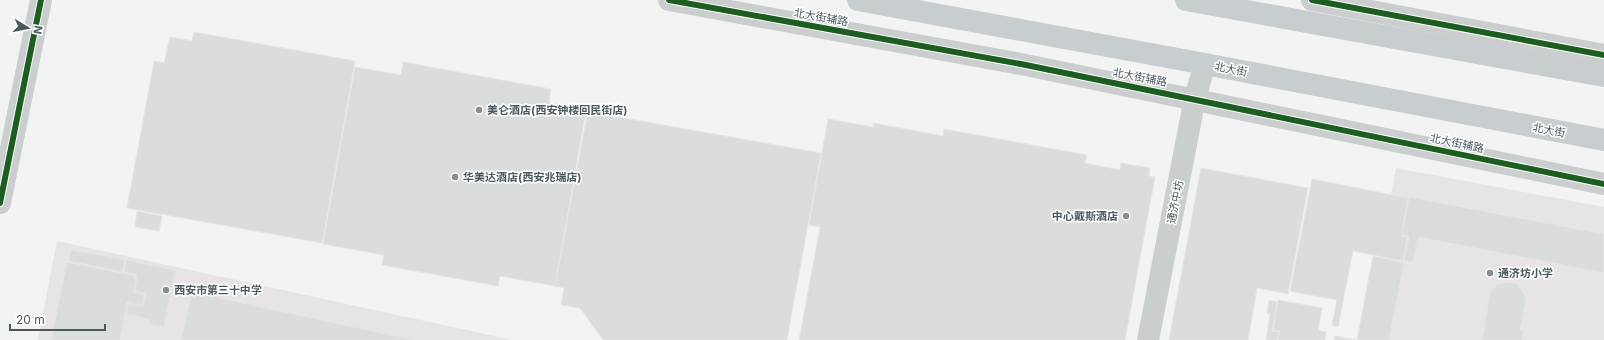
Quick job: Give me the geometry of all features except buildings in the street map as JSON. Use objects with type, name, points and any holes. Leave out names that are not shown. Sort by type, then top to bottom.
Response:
[{"type":"main road","name":"北大街","points":[[858,0],[1604,140]]},
{"type":"main road","points":[[1186,0],[1302,10],[1604,76]]},
{"type":"street","points":[[0,203],[41,0]]},
{"type":"street","name":"北大街辅路","points":[[669,0],[1021,64],[1195,98],[1604,184]]},
{"type":"street","points":[[1312,0],[1604,55]]},
{"type":"street","name":"通济中坊","points":[[1148,340],[1195,98],[1205,64]]},
{"type":"shaded area","name":"通济坊小学","points":[[1396,168],[1604,207],[1604,340],[1364,340]]},
{"type":"shaded area","name":"西安市第三十中学","points":[[57,241],[512,340],[38,340]]},
{"type":"cycle path","points":[[0,203],[41,0]]},
{"type":"cycle path","points":[[669,0],[1021,64],[1604,184]]},
{"type":"cycle path","points":[[1312,0],[1604,55]]},
{"type":"place","name":"美仑酒店(西安钟楼回民街店)","points":[[479,110]]},
{"type":"place","name":"华美达酒店(西安兆瑞店)","points":[[455,177]]},
{"type":"place","name":"中心戴斯酒店","points":[[1126,216]]},
{"type":"place","name":"通济坊小学","points":[[1490,273]]},
{"type":"place","name":"西安市第三十中学","points":[[166,290]]}]
